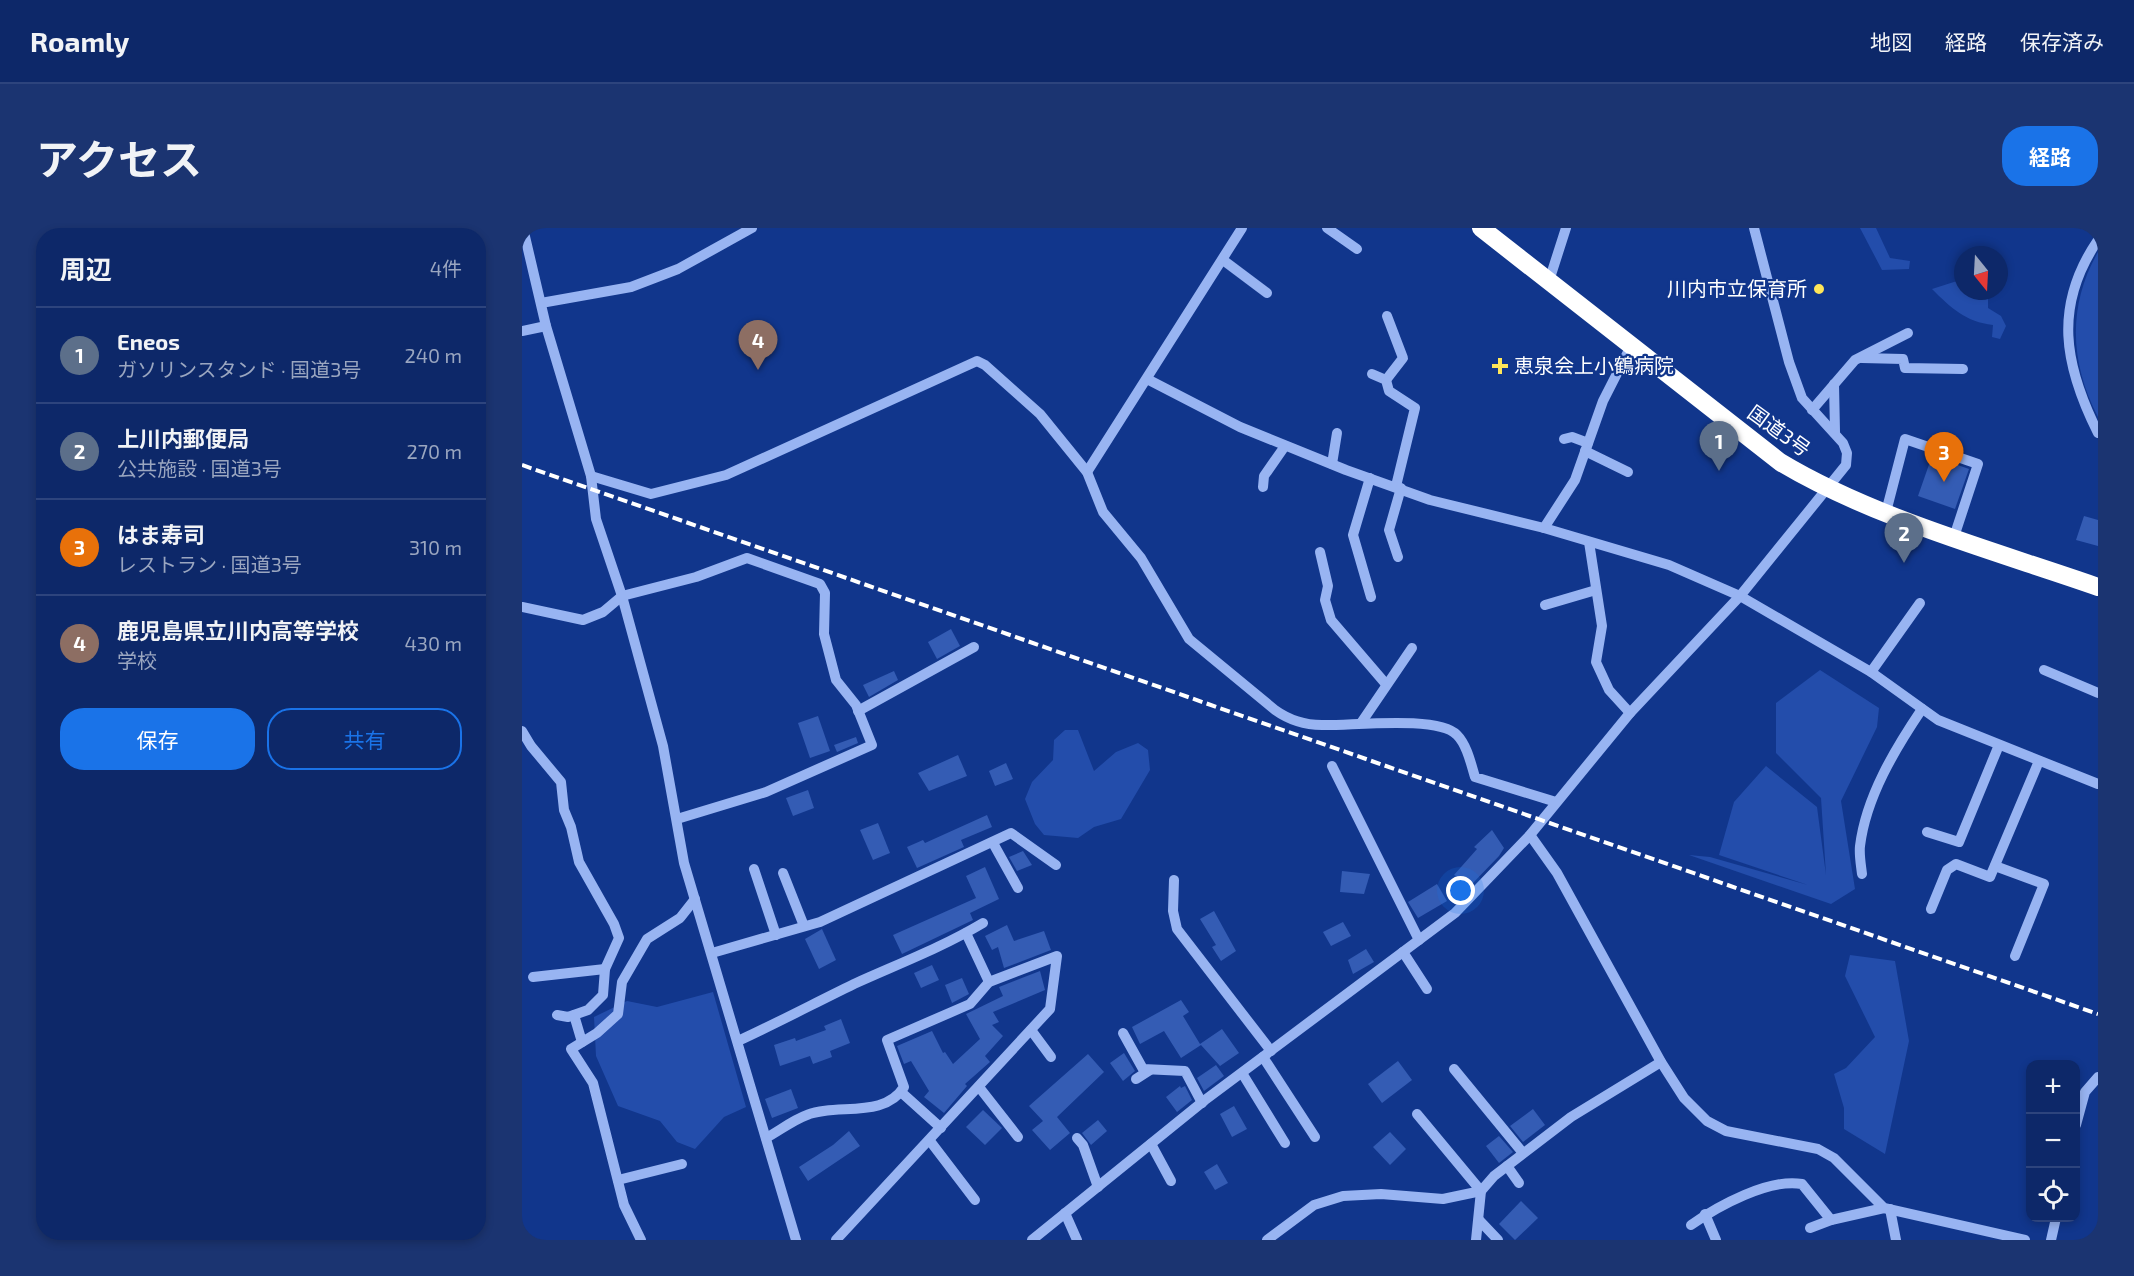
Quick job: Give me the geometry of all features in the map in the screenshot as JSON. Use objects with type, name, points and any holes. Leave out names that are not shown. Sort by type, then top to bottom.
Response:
[{"type":"highway","name":"国道3号","points":[[1481,228],[1780,462],[1826,488],[1886,512],[2098,587]]},
{"type":"street","points":[[523,228],[546,326],[591,476],[596,519],[622,596],[663,746],[684,863],[796,1240]]},
{"type":"street","points":[[541,303],[631,287],[678,269],[752,228]]},
{"type":"street","points":[[1087,472],[1242,228]]},
{"type":"street","points":[[1327,228],[1357,249]]},
{"type":"street","points":[[1549,281],[1566,228]]},
{"type":"street","points":[[1032,1240],[1202,1103],[1455,913],[1531,833],[1630,713],[1740,596],[1847,459],[1843,443],[1835,432],[1802,398],[1789,362],[1754,228]]},
{"type":"street","points":[[2098,240],[2080,268],[2070,302],[2068,328],[2074,376],[2081,398],[2098,433]]},
{"type":"street","points":[[1223,260],[1267,293]]},
{"type":"street","points":[[1386,381],[1403,358],[1387,316]]},
{"type":"street","points":[[522,332],[546,326]]},
{"type":"street","points":[[1812,410],[1859,358],[1908,333]]},
{"type":"street","points":[[1544,528],[1575,480],[1603,401],[1631,346]]},
{"type":"street","points":[[1859,358],[1903,359],[1905,368],[1963,369]]},
{"type":"street","points":[[591,476],[651,494],[726,475],[977,361],[985,365],[1040,414],[1087,472],[1103,512],[1141,558],[1189,639],[1200,651],[1289,720],[1320,726],[1406,723],[1448,729],[1461,739],[1475,777],[1553,806]]},
{"type":"street","points":[[1372,374],[1386,381],[1389,391],[1415,408],[1389,530],[1398,557]]},
{"type":"street","points":[[1147,379],[1240,427],[1430,500],[1544,528],[1669,565],[1740,596],[1871,672],[1938,720],[2098,784]]},
{"type":"street","points":[[1834,384],[1835,432]]},
{"type":"street","points":[[1332,464],[1336,433]]},
{"type":"street","points":[[1564,439],[1572,437],[1628,472]]},
{"type":"street","points":[[1886,512],[1905,439],[1978,464],[1954,537]]},
{"type":"street","points":[[1263,487],[1264,476],[1286,446]]},
{"type":"street","points":[[1370,478],[1353,535],[1371,597]]},
{"type":"street","points":[[1589,542],[1602,626],[1596,662],[1609,690],[1630,713]]},
{"type":"street","points":[[1320,552],[1328,586],[1324,600],[1330,620],[1385,684]]},
{"type":"street","points":[[522,608],[584,620],[603,612],[622,596],[696,577],[747,558],[820,584],[825,592],[824,634],[836,680],[858,711],[872,745],[766,792],[677,819]]},
{"type":"street","points":[[1545,605],[1596,590]]},
{"type":"street","points":[[1871,672],[1920,603]]},
{"type":"street","points":[[858,711],[974,647]]},
{"type":"street","points":[[1360,723],[1412,648]]},
{"type":"street","points":[[2044,670],[2098,693]]},
{"type":"street","points":[[1862,874],[1860,847],[1871,801],[1904,736],[1922,709]]},
{"type":"street","points":[[522,731],[531,746],[561,782],[564,810],[571,827],[579,862],[614,924],[619,938],[605,969],[603,995],[588,1010],[574,1015],[556,1015]]},
{"type":"street","points":[[1927,832],[1959,843],[1999,745]]},
{"type":"street","points":[[1931,909],[1947,870],[1956,864],[1990,877],[2039,761]]},
{"type":"street","points":[[1332,766],[1419,940]]},
{"type":"street","points":[[712,953],[820,922],[903,881],[937,870],[1011,833],[1056,865]]},
{"type":"street","points":[[1531,833],[1557,873],[1661,1062],[1684,1098],[1707,1121],[1726,1131],[1818,1149],[1834,1158],[1887,1209],[1896,1240]]},
{"type":"street","points":[[993,843],[1018,888]]},
{"type":"street","points":[[1995,866],[2044,884],[2015,956]]},
{"type":"street","points":[[754,869],[776,934]]},
{"type":"street","points":[[783,873],[804,926]]},
{"type":"street","points":[[1174,880],[1173,911],[1177,928],[1267,1054],[1315,1137]]},
{"type":"street","points":[[641,1240],[624,1205],[593,1083],[570,1049],[597,1033],[618,1014],[622,982],[647,939],[680,918],[695,899]]},
{"type":"street","points":[[738,1041],[816,1006],[853,985],[947,945],[983,923]]},
{"type":"street","points":[[966,933],[989,982]]},
{"type":"street","points":[[1403,952],[1427,989]]},
{"type":"street","points":[[766,1138],[807,1115],[827,1110],[873,1107],[901,1092],[904,1087],[887,1040],[970,1004],[989,982],[1057,956],[1050,1009],[836,1240]]},
{"type":"street","points":[[533,977],[605,969]]},
{"type":"street","points":[[574,1015],[582,1042]]},
{"type":"street","points":[[1031,1030],[1051,1057]]},
{"type":"street","points":[[1123,1033],[1143,1069],[1185,1071],[1202,1103]]},
{"type":"street","points":[[1267,1240],[1314,1205],[1343,1196],[1381,1194],[1443,1199],[1481,1191],[1507,1166],[1571,1117],[1661,1062]]},
{"type":"street","points":[[1454,1069],[1523,1153]]},
{"type":"street","points":[[1136,1078],[1150,1070]]},
{"type":"street","points":[[1242,1073],[1285,1143]]},
{"type":"street","points":[[2079,1114],[2085,1092],[2098,1077]]},
{"type":"street","points":[[979,1087],[1018,1137]]},
{"type":"street","points":[[901,1092],[941,1128]]},
{"type":"street","points":[[1417,1114],[1481,1191],[1476,1240]]},
{"type":"street","points":[[1077,1138],[1083,1145],[1098,1187]]},
{"type":"street","points":[[930,1141],[975,1200]]},
{"type":"street","points":[[1151,1144],[1171,1180]]},
{"type":"street","points":[[618,1180],[682,1164]]},
{"type":"street","points":[[1507,1166],[1519,1183]]},
{"type":"street","points":[[1691,1225],[1706,1214],[1772,1184],[1791,1182],[1802,1184],[1831,1220]]},
{"type":"street","points":[[1810,1228],[1831,1220],[1887,1209],[2025,1240]]},
{"type":"street","points":[[1065,1213],[1077,1240]]},
{"type":"street","points":[[1706,1214],[1716,1240]]},
{"type":"street","points":[[1479,1220],[1498,1240]]},
{"type":"street","points":[[2051,1240],[2054,1222]]},
{"type":"shaded area","points":[[1860,228],[1876,228],[1890,258],[1910,261],[1909,269],[1882,270]]},
{"type":"shaded area","points":[[2098,252],[2098,417],[2082,376],[2076,334],[2081,293]]},
{"type":"shaded area","points":[[1954,282],[1954,300],[1988,300],[1988,308],[2001,316],[2006,326],[2000,339],[1992,337],[1993,325],[1975,321],[1960,313],[1932,289]]},
{"type":"shaded area","points":[[1820,670],[1879,708],[1877,727],[1841,801],[1855,889],[1831,904],[1689,855],[1710,857],[1808,885],[1719,855],[1734,802],[1766,766],[1817,807],[1826,875],[1821,798],[1776,753],[1776,703]]},
{"type":"shaded area","points":[[1065,730],[1078,730],[1094,771],[1116,752],[1138,743],[1148,750],[1150,770],[1121,819],[1094,827],[1078,838],[1044,835],[1035,824],[1025,799],[1032,782],[1053,760],[1054,740]]},
{"type":"shaded area","points":[[1850,955],[1895,961],[1909,1041],[1885,1154],[1844,1129],[1844,1108],[1834,1074],[1846,1068],[1875,1037],[1845,976]]},
{"type":"shaded area","points":[[713,992],[746,1107],[724,1117],[695,1149],[677,1142],[660,1121],[618,1106],[596,1056],[594,1017],[627,1001],[657,1007]]},
{"type":"building","points":[[1932,456],[1969,469],[1955,509],[1918,496]]},
{"type":"building","points":[[2084,516],[2098,520],[2098,546],[2076,540]]},
{"type":"building","points":[[951,629],[960,646],[937,659],[928,642]]},
{"type":"building","points":[[894,671],[898,680],[869,697],[863,685]]},
{"type":"building","points":[[818,716],[830,751],[810,758],[798,723]]},
{"type":"building","points":[[856,737],[858,743],[837,752],[834,745]]},
{"type":"building","points":[[958,755],[967,776],[929,791],[918,773]]},
{"type":"building","points":[[1006,763],[1013,779],[995,786],[989,771]]},
{"type":"building","points":[[808,790],[814,808],[793,816],[786,798]]},
{"type":"building","points":[[987,815],[992,827],[961,840],[964,847],[917,868],[907,847],[923,840],[925,843]]},
{"type":"building","points":[[878,823],[890,853],[873,860],[860,830]]},
{"type":"building","points":[[1492,830],[1504,848],[1499,856],[1472,884],[1454,875],[1477,849],[1474,847]]},
{"type":"building","points":[[1023,851],[1032,865],[1017,871],[1009,857]]},
{"type":"building","points":[[985,867],[999,899],[970,913],[973,920],[902,954],[893,935],[976,898],[966,876]]},
{"type":"building","points":[[1342,871],[1370,874],[1364,894],[1340,892]]},
{"type":"building","points":[[1437,884],[1447,901],[1418,918],[1408,902]]},
{"type":"building","points":[[1214,911],[1236,951],[1221,961],[1212,947],[1216,945],[1200,919]]},
{"type":"building","points":[[1343,922],[1351,936],[1331,946],[1323,932]]},
{"type":"building","points":[[1007,925],[1014,941],[1044,931],[1051,950],[1004,968],[998,947],[992,950],[985,936]]},
{"type":"building","points":[[822,929],[836,960],[819,969],[805,939]]},
{"type":"building","points":[[1366,949],[1374,962],[1353,974],[1348,960]]},
{"type":"building","points":[[932,965],[939,980],[921,988],[914,973]]},
{"type":"building","points":[[1040,971],[1045,990],[993,1012],[999,1022],[992,1025],[1003,1036],[985,1056],[990,1062],[965,1084],[967,1086],[944,1113],[924,1097],[929,1091],[911,1061],[904,1064],[897,1046],[932,1031],[943,1053],[945,1052],[953,1064],[980,1039],[966,1014],[1003,996],[999,987]]},
{"type":"building","points":[[962,978],[969,994],[952,1003],[945,985]]},
{"type":"building","points":[[1181,1000],[1189,1012],[1183,1016],[1200,1044],[1222,1029],[1239,1053],[1220,1066],[1201,1045],[1181,1058],[1164,1031],[1140,1044],[1132,1027]]},
{"type":"building","points":[[841,1019],[850,1043],[830,1051],[832,1057],[813,1064],[810,1056],[780,1066],[774,1045],[795,1038],[796,1041],[826,1030],[824,1026]]},
{"type":"building","points":[[1124,1053],[1135,1071],[1123,1081],[1110,1063]]},
{"type":"building","points":[[1088,1054],[1104,1072],[1057,1117],[1070,1133],[1050,1150],[1032,1130],[1043,1121],[1029,1106]]},
{"type":"building","points":[[1398,1061],[1412,1080],[1382,1103],[1368,1084]]},
{"type":"building","points":[[1216,1065],[1224,1076],[1204,1091],[1197,1078]]},
{"type":"building","points":[[1180,1086],[1181,1088],[1185,1086],[1192,1100],[1177,1112],[1166,1097]]},
{"type":"building","points":[[791,1089],[798,1108],[772,1118],[765,1099]]},
{"type":"building","points":[[1234,1106],[1247,1129],[1232,1137],[1220,1114]]},
{"type":"building","points":[[1533,1109],[1545,1125],[1523,1142],[1510,1126]]},
{"type":"building","points":[[983,1110],[1002,1128],[985,1145],[966,1127]]},
{"type":"building","points":[[1098,1120],[1107,1131],[1091,1145],[1082,1133]]},
{"type":"building","points":[[849,1131],[860,1146],[808,1181],[799,1167],[833,1145]]},
{"type":"building","points":[[1390,1132],[1406,1149],[1390,1165],[1373,1147]]},
{"type":"building","points":[[1499,1136],[1513,1152],[1499,1163],[1486,1146]]},
{"type":"building","points":[[1217,1164],[1228,1183],[1215,1190],[1204,1172]]},
{"type":"building","points":[[1521,1201],[1538,1218],[1515,1240],[1499,1224]]},
{"type":"railway","points":[[522,465],[2098,1014]]},
{"type":"place","name":"川内市立保育所","points":[[1819,289]]},
{"type":"place","name":"恵泉会上小鶴病院","points":[[1500,366]]},
{"type":"place","name":"鹿児島県立川内高等学校","points":[[758,370]]},
{"type":"place","name":"Eneos","points":[[1719,471]]},
{"type":"place","name":"はま寿司","points":[[1944,482]]},
{"type":"place","name":"上川内郵便局","points":[[1904,563]]}]
